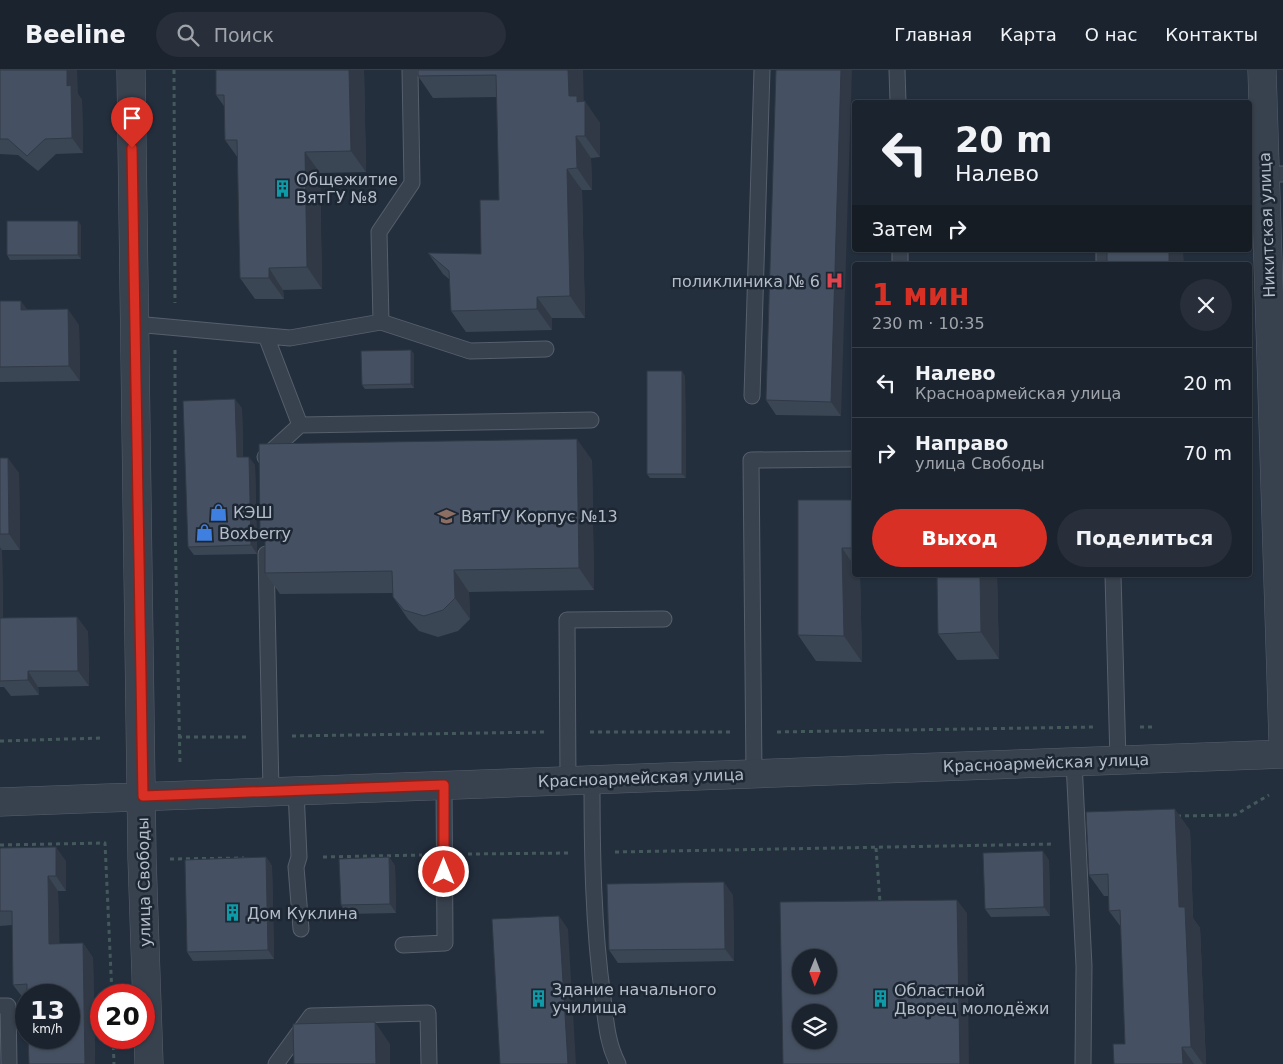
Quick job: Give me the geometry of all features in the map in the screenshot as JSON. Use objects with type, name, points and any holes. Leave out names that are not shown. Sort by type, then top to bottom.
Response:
[{"type":"street","name":"улица Свободы","points":[[131,70],[143,796],[142,858],[149,1064]]},
{"type":"street","name":"Никитская улица","points":[[1262,70],[1274,174],[1258,214],[1278,428],[1283,741]]},
{"type":"street","name":"Красноармейская улица","points":[[0,802],[1283,754]]},
{"type":"lane","points":[[381,322],[379,232],[412,184],[410,70]]},
{"type":"lane","points":[[752,396],[762,70]]},
{"type":"lane","points":[[897,70],[898,100]]},
{"type":"lane","points":[[135,324],[290,338],[381,322],[470,351],[546,349]]},
{"type":"lane","points":[[266,336],[300,425]]},
{"type":"lane","points":[[264,467],[264,457],[300,425],[591,420]]},
{"type":"lane","points":[[754,774],[751,460],[852,459]]},
{"type":"lane","points":[[266,536],[271,737],[299,857],[296,867],[301,928]]},
{"type":"lane","points":[[1113,577],[1118,761]]},
{"type":"lane","points":[[618,1064],[609,1047],[597,960],[592,853],[580,780],[569,732],[567,620],[664,619]]},
{"type":"lane","points":[[1074,762],[1084,966],[1083,1064]]},
{"type":"lane","points":[[404,945],[445,943],[444,785]]},
{"type":"lane","points":[[0,1006],[8,1006],[9,1064]]},
{"type":"lane","points":[[276,1064],[312,1016],[428,1013],[429,1064]]},
{"type":"path","points":[[174,70],[178,737],[180,764]]},
{"type":"path","points":[[178,737],[1155,727]]},
{"type":"path","points":[[0,741],[102,738]]},
{"type":"path","points":[[1175,816],[1235,815],[1268,795]]},
{"type":"path","points":[[0,845],[106,843],[112,984]]},
{"type":"path","points":[[299,857],[1078,844]]},
{"type":"path","points":[[876,848],[880,902]]},
{"type":"path","points":[[185,859],[251,858]]},
{"type":"path","points":[[113,1049],[114,1064]]},
{"type":"building","points":[[0,70],[67,70],[67,86],[71,85],[72,138],[45,139],[27,156],[8,139],[0,139]]},
{"type":"building","name":"Общежитие ВятГУ №8","points":[[216,70],[349,70],[351,151],[305,152],[307,267],[269,268],[269,278],[240,278],[237,140],[225,140],[224,95],[216,95]]},
{"type":"building","points":[[418,70],[568,70],[569,96],[577,96],[577,102],[585,101],[585,136],[576,136],[577,168],[567,169],[570,296],[537,297],[537,309],[451,311],[449,271],[428,253],[481,254],[480,200],[499,200],[496,75],[418,76]]},
{"type":"building","points":[[776,70],[841,70],[831,402],[766,400]]},
{"type":"building","points":[[7,221],[78,221],[78,255],[7,255]]},
{"type":"building","points":[[1107,252],[1169,252],[1169,262],[1107,262]]},
{"type":"building","points":[[0,301],[21,301],[21,310],[68,309],[69,366],[0,367]]},
{"type":"building","points":[[411,350],[411,384],[362,385],[361,351]]},
{"type":"building","points":[[647,371],[682,371],[682,474],[647,474]]},
{"type":"building","points":[[235,399],[237,457],[249,457],[251,545],[188,547],[183,401]]},
{"type":"building","name":"ВятГУ Корпус №13","points":[[577,439],[579,568],[454,570],[455,598],[443,610],[424,616],[404,610],[393,597],[392,571],[265,573],[265,532],[260,532],[259,444]]},
{"type":"building","points":[[0,458],[8,458],[9,534],[0,534]]},
{"type":"building","points":[[798,500],[852,500],[852,548],[842,548],[844,636],[798,635]]},
{"type":"building","points":[[937,577],[980,577],[981,632],[938,634]]},
{"type":"building","points":[[77,617],[78,671],[28,671],[28,680],[0,681],[0,618]]},
{"type":"building","points":[[1175,809],[1179,907],[1185,907],[1191,1047],[1182,1047],[1183,1064],[1114,1064],[1113,1044],[1125,1044],[1120,910],[1109,911],[1108,874],[1089,875],[1086,812]]},
{"type":"building","points":[[56,847],[56,876],[48,876],[49,944],[83,943],[85,1064],[29,1064],[28,1049],[80,1049],[80,984],[13,985],[12,911],[0,911],[0,848]]},
{"type":"building","points":[[1043,851],[1044,907],[985,909],[983,853]]},
{"type":"building","name":"Дом Куклина","points":[[266,857],[268,950],[187,952],[185,860]]},
{"type":"building","points":[[389,857],[390,904],[341,905],[339,859]]},
{"type":"building","points":[[724,882],[725,949],[609,950],[607,884]]},
{"type":"building","name":"Областной Дворец молодёжи","points":[[957,900],[960,1064],[783,1064],[780,902]]},
{"type":"building","name":"Здание начального училища","points":[[559,916],[568,1064],[500,1064],[492,919]]},
{"type":"building","points":[[375,1022],[376,1064],[294,1064],[293,1024]]},
{"type":"place","name":"Общежитие ВятГУ №8","points":[[282,188]]},
{"type":"place","name":"поликлиника № 6","points":[[834,281]]},
{"type":"place","name":"КЭШ","points":[[219,512]]},
{"type":"place","name":"ВятГУ Корпус №13","points":[[447,516]]},
{"type":"place","name":"Boxberry","points":[[205,533]]},
{"type":"place","name":"Дом Куклина","points":[[233,913]]},
{"type":"place","name":"Здание начального училища","points":[[538,998]]},
{"type":"place","name":"Областной Дворец молодёжи","points":[[880,999]]},
{"type":"route","points":[[132,148],[143,796],[444,785],[444,872]]}]
